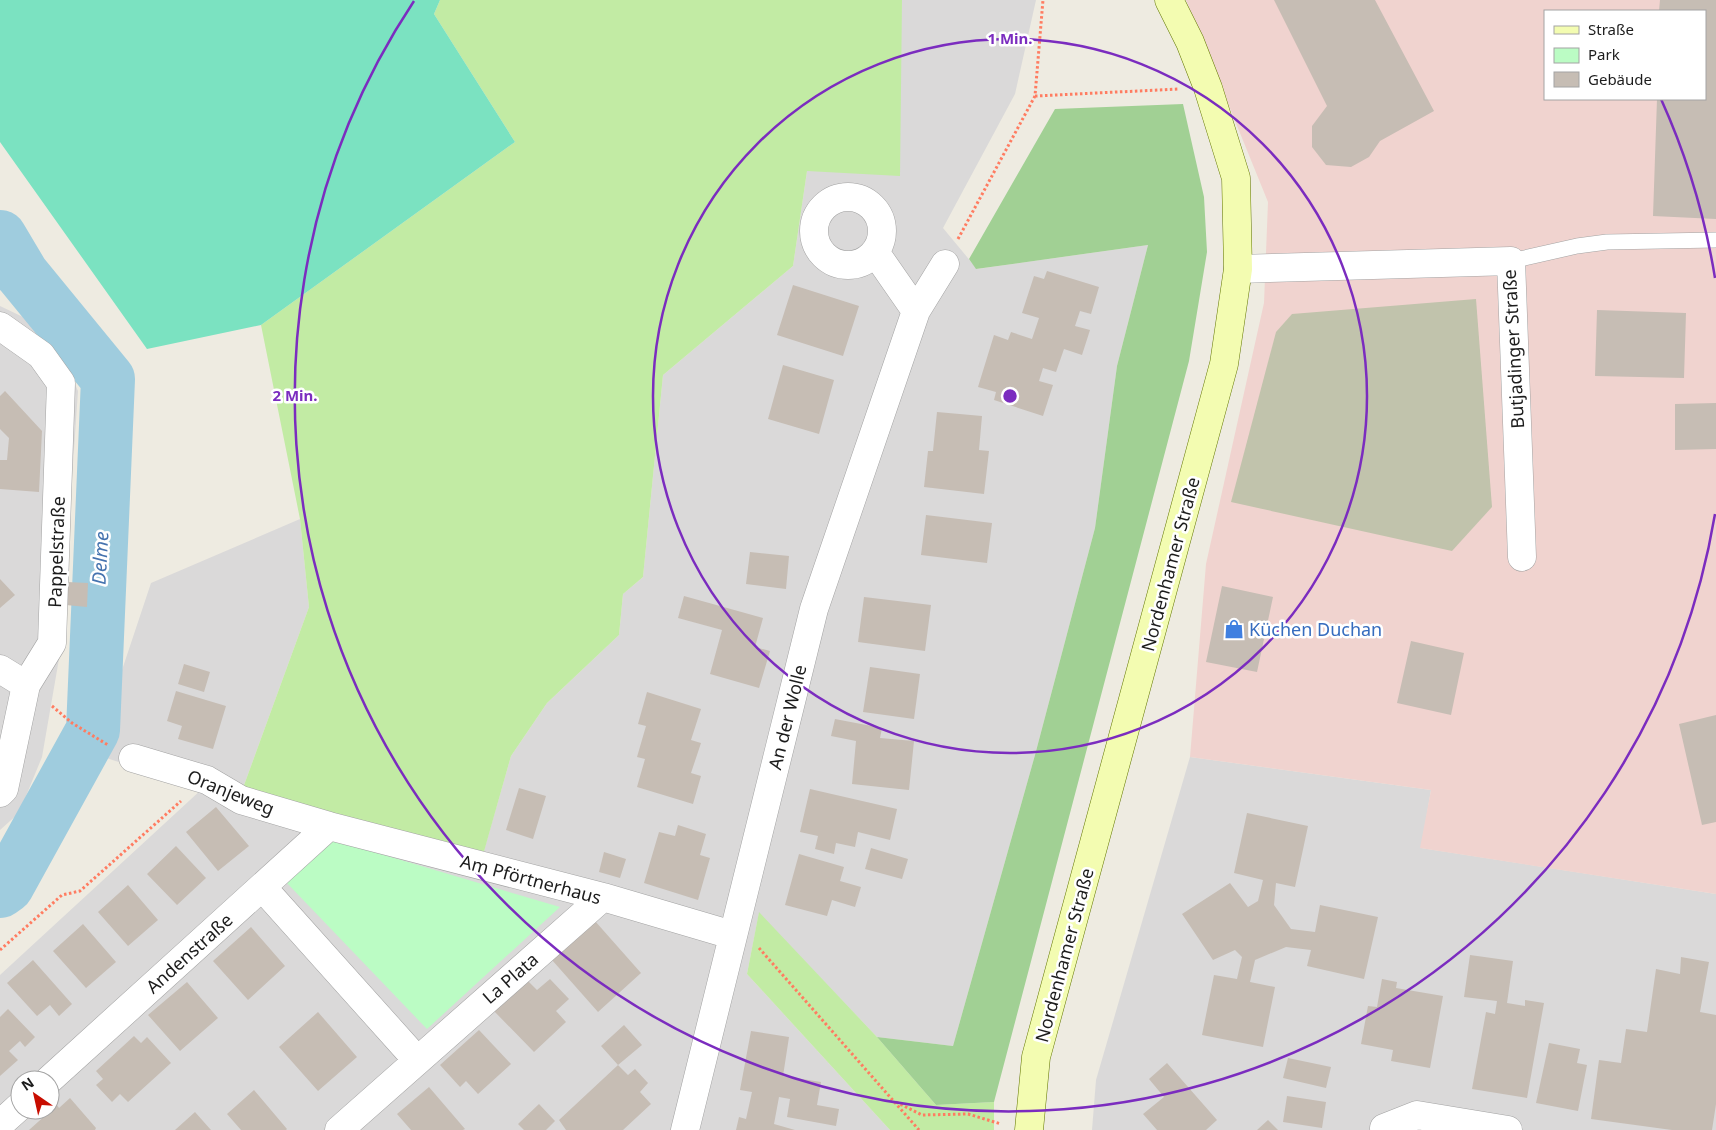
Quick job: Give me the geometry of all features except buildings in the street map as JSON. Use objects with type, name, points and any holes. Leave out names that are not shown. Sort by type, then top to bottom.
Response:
[{"type":"street","name":"Nordenhamer Straße","points":[[1016,1127],[1224,364],[1238,269],[1236,178],[1208,88],[1190,42],[1169,0]]},
{"type":"street","points":[[875,252],[916,311]]},
{"type":"street","name":"Butjadinger Straße","points":[[1238,269],[1511,261],[1522,557]]},
{"type":"street","name":"An der Wolle","points":[[685,1130],[814,609],[916,311],[945,264]]},
{"type":"street","name":"Pappelstraße","points":[[0,326],[41,355],[61,384],[52,643],[26,685],[4,789],[0,794]]},
{"type":"street","points":[[0,669],[26,685]]},
{"type":"street","name":"Oranjeweg","points":[[122,752],[206,780],[242,800],[329,826]]},
{"type":"street","name":"Am Pförtnerhaus","points":[[329,826],[603,897],[732,935]]},
{"type":"street","name":"Andenstraße","points":[[60,1070],[329,826]]},
{"type":"street","points":[[262,887],[417,1060]]},
{"type":"street","name":"La Plata","points":[[339,1130],[603,897]]},
{"type":"street","points":[[0,1124],[10,1115]]},
{"type":"street","points":[[1384,1128],[1417,1115],[1508,1130]]},
{"type":"lane","points":[[1511,261],[1577,246],[1607,242],[1716,240]]},
{"type":"path","points":[[945,264],[1035,96],[1043,0]]},
{"type":"path","points":[[1035,96],[1208,88]]},
{"type":"path","points":[[72,722],[122,752]]},
{"type":"path","points":[[0,950],[62,895],[80,891],[206,780]]},
{"type":"path","points":[[732,935],[760,949],[919,1130]]},
{"type":"path","points":[[894,1100],[922,1115],[968,1114],[1016,1127]]},
{"type":"shaded area","points":[[902,0],[1036,0],[1015,94],[943,228],[977,269],[1148,245],[1117,366],[1095,528],[1035,755],[953,1046],[877,1037],[759,913],[747,974],[890,1130],[0,1130],[0,975],[202,789],[94,754],[151,583],[300,519],[309,607],[243,788],[483,854],[511,756],[547,703],[619,635],[623,594],[643,577],[663,375],[793,266],[807,171],[901,16]]},
{"type":"shaded area","points":[[1186,0],[1716,0],[1716,894],[1420,848],[1431,790],[1190,757],[1206,564],[1264,303],[1268,202]]},
{"type":"shaded area","points":[[1476,299],[1492,507],[1452,551],[1231,502],[1276,332],[1292,314]]},
{"type":"shaded area","points":[[0,306],[23,317],[60,350],[78,391],[60,653],[42,757],[19,813],[0,830]]},
{"type":"shaded area","points":[[1190,757],[1431,790],[1421,848],[1716,894],[1716,1130],[1092,1130],[1096,1080]]},
{"type":"green space","points":[[0,0],[440,0],[434,14],[515,142],[261,325],[147,349],[0,142]]},
{"type":"green space","points":[[440,0],[902,0],[900,176],[807,171],[793,266],[663,375],[643,577],[623,594],[619,635],[547,703],[511,756],[483,855],[243,788],[309,607],[300,519],[261,325],[515,142],[434,14]]},
{"type":"green space","points":[[1183,104],[1204,197],[1207,252],[1189,361],[994,1102],[936,1105],[877,1037],[953,1046],[1035,755],[1095,528],[1117,366],[1148,245],[976,269],[969,259],[1055,109]]},
{"type":"green space","points":[[330,839],[560,907],[427,1029],[285,881]]},
{"type":"green space","points":[[759,912],[877,1037],[936,1105],[994,1102],[994,1130],[890,1130],[747,974]]},
{"type":"waterway","name":"Delme","points":[[0,237],[22,274],[108,379],[93,730],[7,886],[0,891]]},
{"type":"place","name":"Küchen Duchan","points":[[1234,629]]}]
